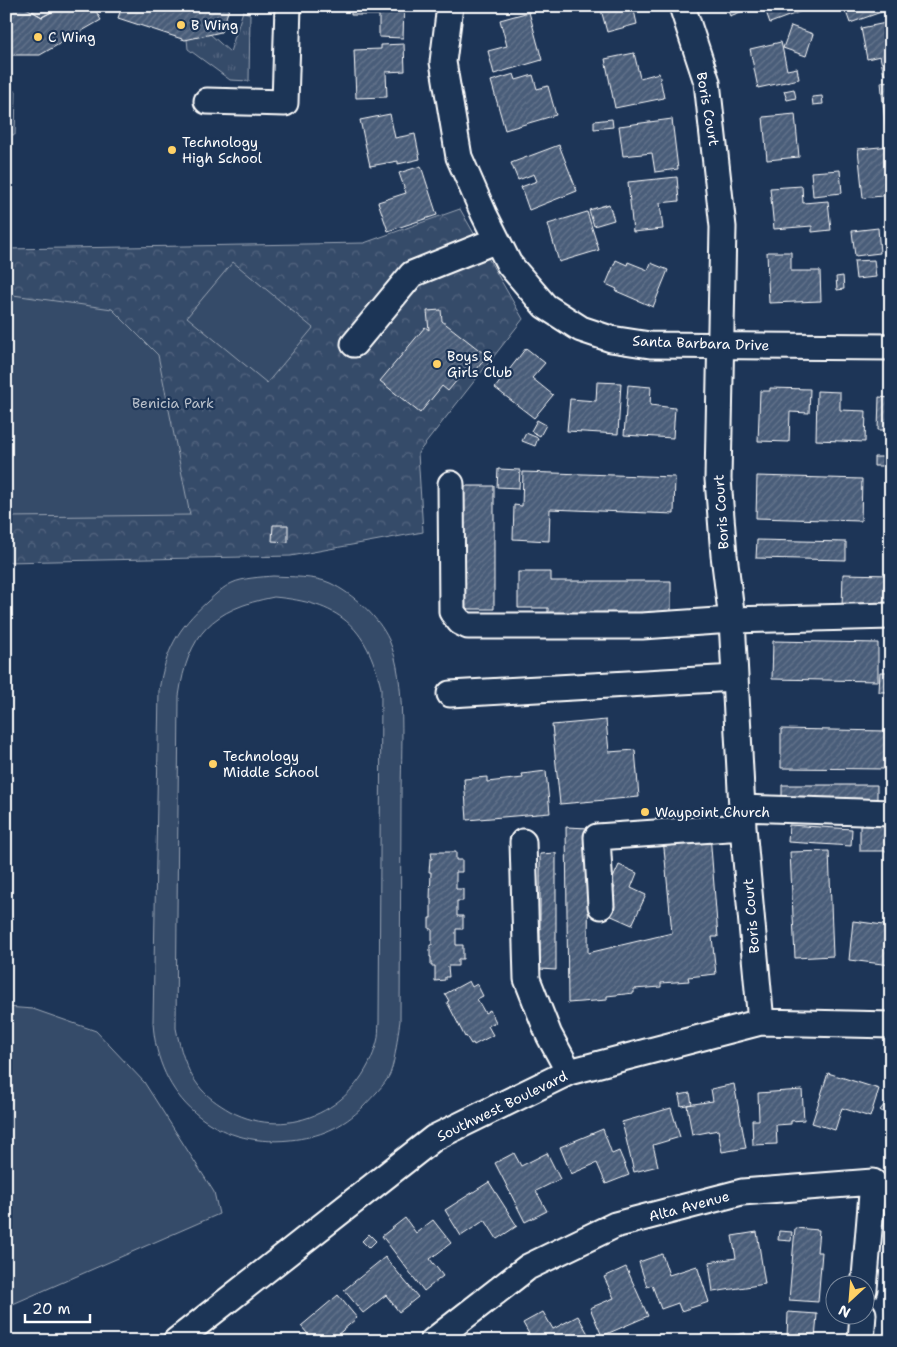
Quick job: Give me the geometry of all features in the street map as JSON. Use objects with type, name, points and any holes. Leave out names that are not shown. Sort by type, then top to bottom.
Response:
[{"type":"street","points":[[207,101],[285,102],[288,6]]},
{"type":"street","name":"Santa Barbara Drive","points":[[450,6],[443,62],[459,157],[509,264],[545,306],[581,329],[611,339],[650,344],[891,347]]},
{"type":"street","name":"Boris Court","points":[[682,6],[707,82],[724,227],[718,479],[724,555],[732,620],[743,818],[761,1022]]},
{"type":"street","points":[[354,344],[412,274],[497,240]]},
{"type":"street","points":[[451,484],[452,612],[460,622],[468,626],[642,626],[732,620],[891,616]]},
{"type":"street","points":[[450,694],[735,678]]},
{"type":"street","points":[[601,906],[597,837],[743,818],[891,813]]},
{"type":"street","points":[[523,842],[527,979],[549,1035],[569,1072]]},
{"type":"street","name":"Southwest Boulevard","points":[[176,1341],[434,1138],[569,1072],[761,1022],[891,1025]]},
{"type":"street","name":"Alta Avenue","points":[[433,1341],[528,1267],[536,1263],[615,1225],[742,1192],[873,1182],[865,1274]]},
{"type":"street","points":[[861,1341],[862,1324]]},
{"type":"green space","points":[[243,11],[250,14],[249,81],[230,80],[188,49],[187,39],[210,34],[230,52]]},
{"type":"green space","points":[[6,91],[16,91],[15,135],[6,134]]},
{"type":"green space","name":"Benicia Park","points":[[460,209],[523,319],[418,453],[423,532],[291,556],[6,562],[6,249],[364,243]]},
{"type":"green space","points":[[233,262],[313,328],[267,383],[187,317]]},
{"type":"green space","points":[[6,294],[112,309],[158,355],[190,515],[6,517]]},
{"type":"green space","points":[[273,576],[302,577],[330,583],[347,593],[372,614],[389,640],[395,657],[402,717],[400,1021],[392,1068],[382,1087],[356,1114],[339,1126],[311,1137],[290,1140],[262,1140],[237,1136],[214,1126],[194,1112],[178,1095],[165,1074],[157,1049],[153,1022],[159,690],[165,663],[180,631],[222,589],[236,581]],"holes":[[[274,597],[297,600],[332,612],[346,621],[358,633],[375,666],[381,688],[379,1023],[378,1040],[368,1065],[355,1085],[339,1101],[320,1113],[298,1120],[276,1123],[253,1120],[230,1111],[208,1096],[190,1072],[176,1028],[179,696],[189,656],[197,641],[219,617],[252,602]]]},
{"type":"green space","points":[[6,1007],[33,1009],[96,1031],[144,1082],[214,1192],[219,1214],[6,1307]]},
{"type":"building","name":"C Wing","points":[[6,6],[23,6],[42,17],[63,6],[93,6],[101,20],[40,55],[6,55]]},
{"type":"building","points":[[23,6],[63,6],[42,17]]},
{"type":"building","name":"B Wing","points":[[122,6],[230,6],[221,32],[185,40],[118,18]]},
{"type":"building","points":[[351,6],[404,6],[403,38],[379,37],[379,15],[351,15]]},
{"type":"building","points":[[600,6],[633,6],[637,24],[607,32]]},
{"type":"building","points":[[726,6],[756,6],[730,16]]},
{"type":"building","points":[[764,6],[800,6],[802,11],[770,23]]},
{"type":"building","points":[[844,6],[883,6],[884,11],[850,23]]},
{"type":"building","points":[[529,12],[542,60],[494,74],[488,51],[507,46],[500,20]]},
{"type":"building","points":[[891,22],[891,74],[884,75],[880,56],[867,59],[861,28]]},
{"type":"building","points":[[791,26],[813,34],[806,56],[783,48]]},
{"type":"building","points":[[781,42],[787,70],[797,68],[799,79],[758,88],[750,49]]},
{"type":"building","points":[[404,44],[405,71],[386,72],[387,97],[356,98],[354,50],[381,49],[381,45]]},
{"type":"building","points":[[634,53],[640,78],[659,73],[664,98],[615,108],[605,59]]},
{"type":"building","points":[[514,74],[516,80],[533,75],[537,89],[548,86],[556,115],[505,130],[491,81]]},
{"type":"building","points":[[891,81],[891,132],[886,133],[881,82]]},
{"type":"building","points":[[794,89],[796,98],[787,100],[784,91]]},
{"type":"building","points":[[822,96],[823,104],[813,105],[812,97]]},
{"type":"building","points":[[390,114],[395,138],[415,134],[420,159],[398,164],[398,161],[370,166],[360,120]]},
{"type":"building","points":[[795,114],[799,157],[767,160],[763,117]]},
{"type":"building","points":[[612,119],[613,127],[594,129],[594,121]]},
{"type":"building","points":[[672,119],[678,169],[655,172],[652,153],[623,156],[619,126]]},
{"type":"building","points":[[559,145],[577,191],[529,210],[521,187],[537,181],[534,174],[518,180],[511,163]]},
{"type":"building","points":[[891,146],[891,195],[863,198],[858,149]]},
{"type":"building","points":[[421,166],[437,215],[388,231],[378,202],[406,193],[399,173]]},
{"type":"building","points":[[840,170],[842,193],[813,196],[811,172]]},
{"type":"building","points":[[677,177],[679,201],[660,203],[663,229],[633,232],[628,182]]},
{"type":"building","points":[[802,186],[803,203],[828,201],[831,230],[812,232],[812,226],[774,229],[770,188]]},
{"type":"building","points":[[609,204],[614,220],[594,226],[589,210]]},
{"type":"building","points":[[587,212],[599,250],[559,262],[548,224]]},
{"type":"building","points":[[878,228],[880,253],[855,256],[852,231]]},
{"type":"building","points":[[767,252],[791,252],[791,271],[820,271],[821,301],[769,303]]},
{"type":"building","points":[[885,259],[891,259],[891,311],[890,311]]},
{"type":"building","points":[[616,260],[627,265],[628,262],[648,270],[651,263],[668,270],[653,307],[616,291],[617,289],[606,284]]},
{"type":"building","points":[[874,260],[876,277],[856,279],[854,261]]},
{"type":"building","points":[[843,276],[844,289],[837,290],[836,277]]},
{"type":"building","name":"Boys & Girls Club","points":[[441,310],[442,321],[487,356],[470,378],[463,373],[448,391],[442,386],[420,413],[380,381],[425,327],[429,330],[427,311]]},
{"type":"building","points":[[526,348],[545,363],[532,378],[553,395],[534,418],[495,388]]},
{"type":"building","points":[[597,382],[621,383],[618,434],[567,431],[570,399],[596,401]]},
{"type":"building","points":[[628,385],[651,387],[650,405],[675,408],[673,438],[624,435]]},
{"type":"building","points":[[770,388],[810,389],[809,413],[790,412],[789,442],[758,441],[760,391],[770,391]]},
{"type":"building","points":[[817,391],[840,392],[840,410],[866,411],[865,442],[816,440]]},
{"type":"building","points":[[879,397],[891,398],[891,430],[878,430]]},
{"type":"building","points":[[537,420],[546,425],[540,436],[531,431]]},
{"type":"building","points":[[526,433],[538,438],[535,446],[522,441]]},
{"type":"building","points":[[874,457],[884,457],[883,466],[874,466]]},
{"type":"building","points":[[498,469],[520,470],[519,488],[497,487]]},
{"type":"building","points":[[523,472],[675,477],[674,514],[550,509],[549,541],[513,539],[514,505],[522,506]]},
{"type":"building","points":[[757,476],[862,479],[861,521],[756,518]]},
{"type":"building","points":[[458,486],[494,486],[494,609],[457,609]]},
{"type":"building","points":[[273,525],[288,525],[288,542],[272,541]]},
{"type":"building","points":[[757,540],[846,542],[846,560],[756,558]]},
{"type":"building","points":[[518,572],[551,572],[551,581],[671,581],[671,617],[548,617],[548,608],[518,608]]},
{"type":"building","points":[[843,574],[891,575],[891,609],[842,607]]},
{"type":"building","points":[[773,641],[878,643],[878,681],[772,679]]},
{"type":"building","points":[[880,672],[891,672],[891,692],[879,692]]},
{"type":"building","points":[[606,720],[609,752],[635,750],[639,797],[560,804],[552,725]]},
{"type":"building","points":[[781,729],[886,731],[885,769],[781,768]]},
{"type":"building","points":[[546,771],[550,813],[467,820],[464,779],[487,777],[487,782],[523,778],[522,774]]},
{"type":"building","points":[[782,785],[877,785],[877,802],[782,801]]},
{"type":"building","points":[[860,821],[891,821],[891,851],[860,851]]},
{"type":"building","points":[[789,825],[852,829],[851,846],[788,842]]},
{"type":"building","points":[[566,827],[589,828],[588,953],[672,933],[663,838],[710,834],[718,937],[712,937],[716,974],[688,977],[689,981],[661,983],[661,987],[634,989],[634,993],[607,996],[607,1000],[568,1003]]},
{"type":"building","points":[[829,851],[833,956],[795,958],[790,852]]},
{"type":"building","points":[[431,852],[456,852],[456,860],[462,860],[462,872],[456,872],[456,889],[463,889],[463,901],[457,901],[457,916],[463,916],[463,929],[456,929],[456,945],[463,945],[463,959],[458,959],[458,966],[448,966],[449,977],[445,977],[445,980],[435,981],[435,966],[431,966],[430,957],[432,929],[429,929],[429,918],[431,918],[431,872],[429,872],[430,859],[432,859]]},
{"type":"building","points":[[556,853],[556,970],[540,969],[540,854]]},
{"type":"building","points":[[619,865],[637,873],[631,888],[646,895],[632,925],[607,914],[615,896],[611,895],[615,887],[610,885]]},
{"type":"building","points":[[853,921],[891,926],[891,965],[849,960]]},
{"type":"building","points":[[469,981],[472,987],[477,984],[483,996],[477,999],[485,1013],[490,1010],[496,1022],[488,1026],[493,1035],[474,1045],[465,1037],[447,1002],[449,1001],[445,994]]},
{"type":"building","points":[[828,1073],[879,1089],[870,1117],[842,1108],[835,1130],[812,1123]]},
{"type":"building","points":[[734,1084],[746,1148],[722,1152],[718,1130],[692,1135],[687,1105],[713,1101],[711,1089]]},
{"type":"building","points":[[802,1090],[804,1120],[791,1121],[791,1124],[776,1125],[777,1144],[753,1145],[752,1120],[759,1120],[758,1093]]},
{"type":"building","points":[[690,1093],[692,1104],[681,1106],[679,1095]]},
{"type":"building","points":[[891,1097],[891,1118],[880,1110]]},
{"type":"building","points":[[671,1108],[680,1137],[653,1145],[658,1166],[634,1172],[622,1122]]},
{"type":"building","points":[[603,1129],[612,1154],[619,1151],[629,1175],[606,1184],[597,1163],[571,1174],[560,1147]]},
{"type":"building","points":[[514,1153],[521,1166],[547,1153],[560,1179],[536,1191],[547,1211],[525,1222],[495,1163]]},
{"type":"building","points":[[489,1182],[517,1226],[497,1239],[485,1220],[461,1236],[445,1210]]},
{"type":"building","points":[[405,1218],[416,1233],[433,1220],[451,1243],[430,1259],[443,1276],[424,1291],[382,1236]]},
{"type":"building","points":[[795,1228],[819,1230],[817,1252],[822,1252],[818,1302],[789,1300]]},
{"type":"building","points":[[779,1231],[792,1232],[791,1241],[778,1240]]},
{"type":"building","points":[[757,1232],[765,1284],[713,1292],[709,1262],[736,1258],[732,1236]]},
{"type":"building","points":[[369,1234],[376,1241],[369,1248],[362,1241]]},
{"type":"building","points":[[662,1254],[669,1275],[697,1266],[709,1302],[681,1311],[678,1303],[661,1309],[652,1285],[647,1287],[639,1262]]},
{"type":"building","points":[[385,1257],[418,1297],[399,1312],[386,1295],[363,1313],[344,1290]]},
{"type":"building","points":[[626,1267],[648,1316],[602,1336],[590,1308],[614,1298],[604,1277]]},
{"type":"building","points":[[338,1295],[357,1318],[335,1337],[338,1341],[314,1341],[301,1326]]},
{"type":"building","points":[[543,1312],[553,1329],[578,1316],[592,1341],[533,1341],[523,1323]]},
{"type":"building","points":[[788,1312],[817,1314],[815,1341],[770,1341],[771,1336],[787,1337]]},
{"type":"building","points":[[745,1333],[747,1341],[722,1341],[722,1338]]},
{"type":"place","name":"B Wing","points":[[181,25]]},
{"type":"place","name":"C Wing","points":[[38,37]]},
{"type":"place","name":"Technology High School","points":[[172,150]]},
{"type":"place","name":"Boys & Girls Club","points":[[437,364]]},
{"type":"place","name":"Technology Middle School","points":[[213,764]]},
{"type":"place","name":"Waypoint Church","points":[[645,812]]}]
